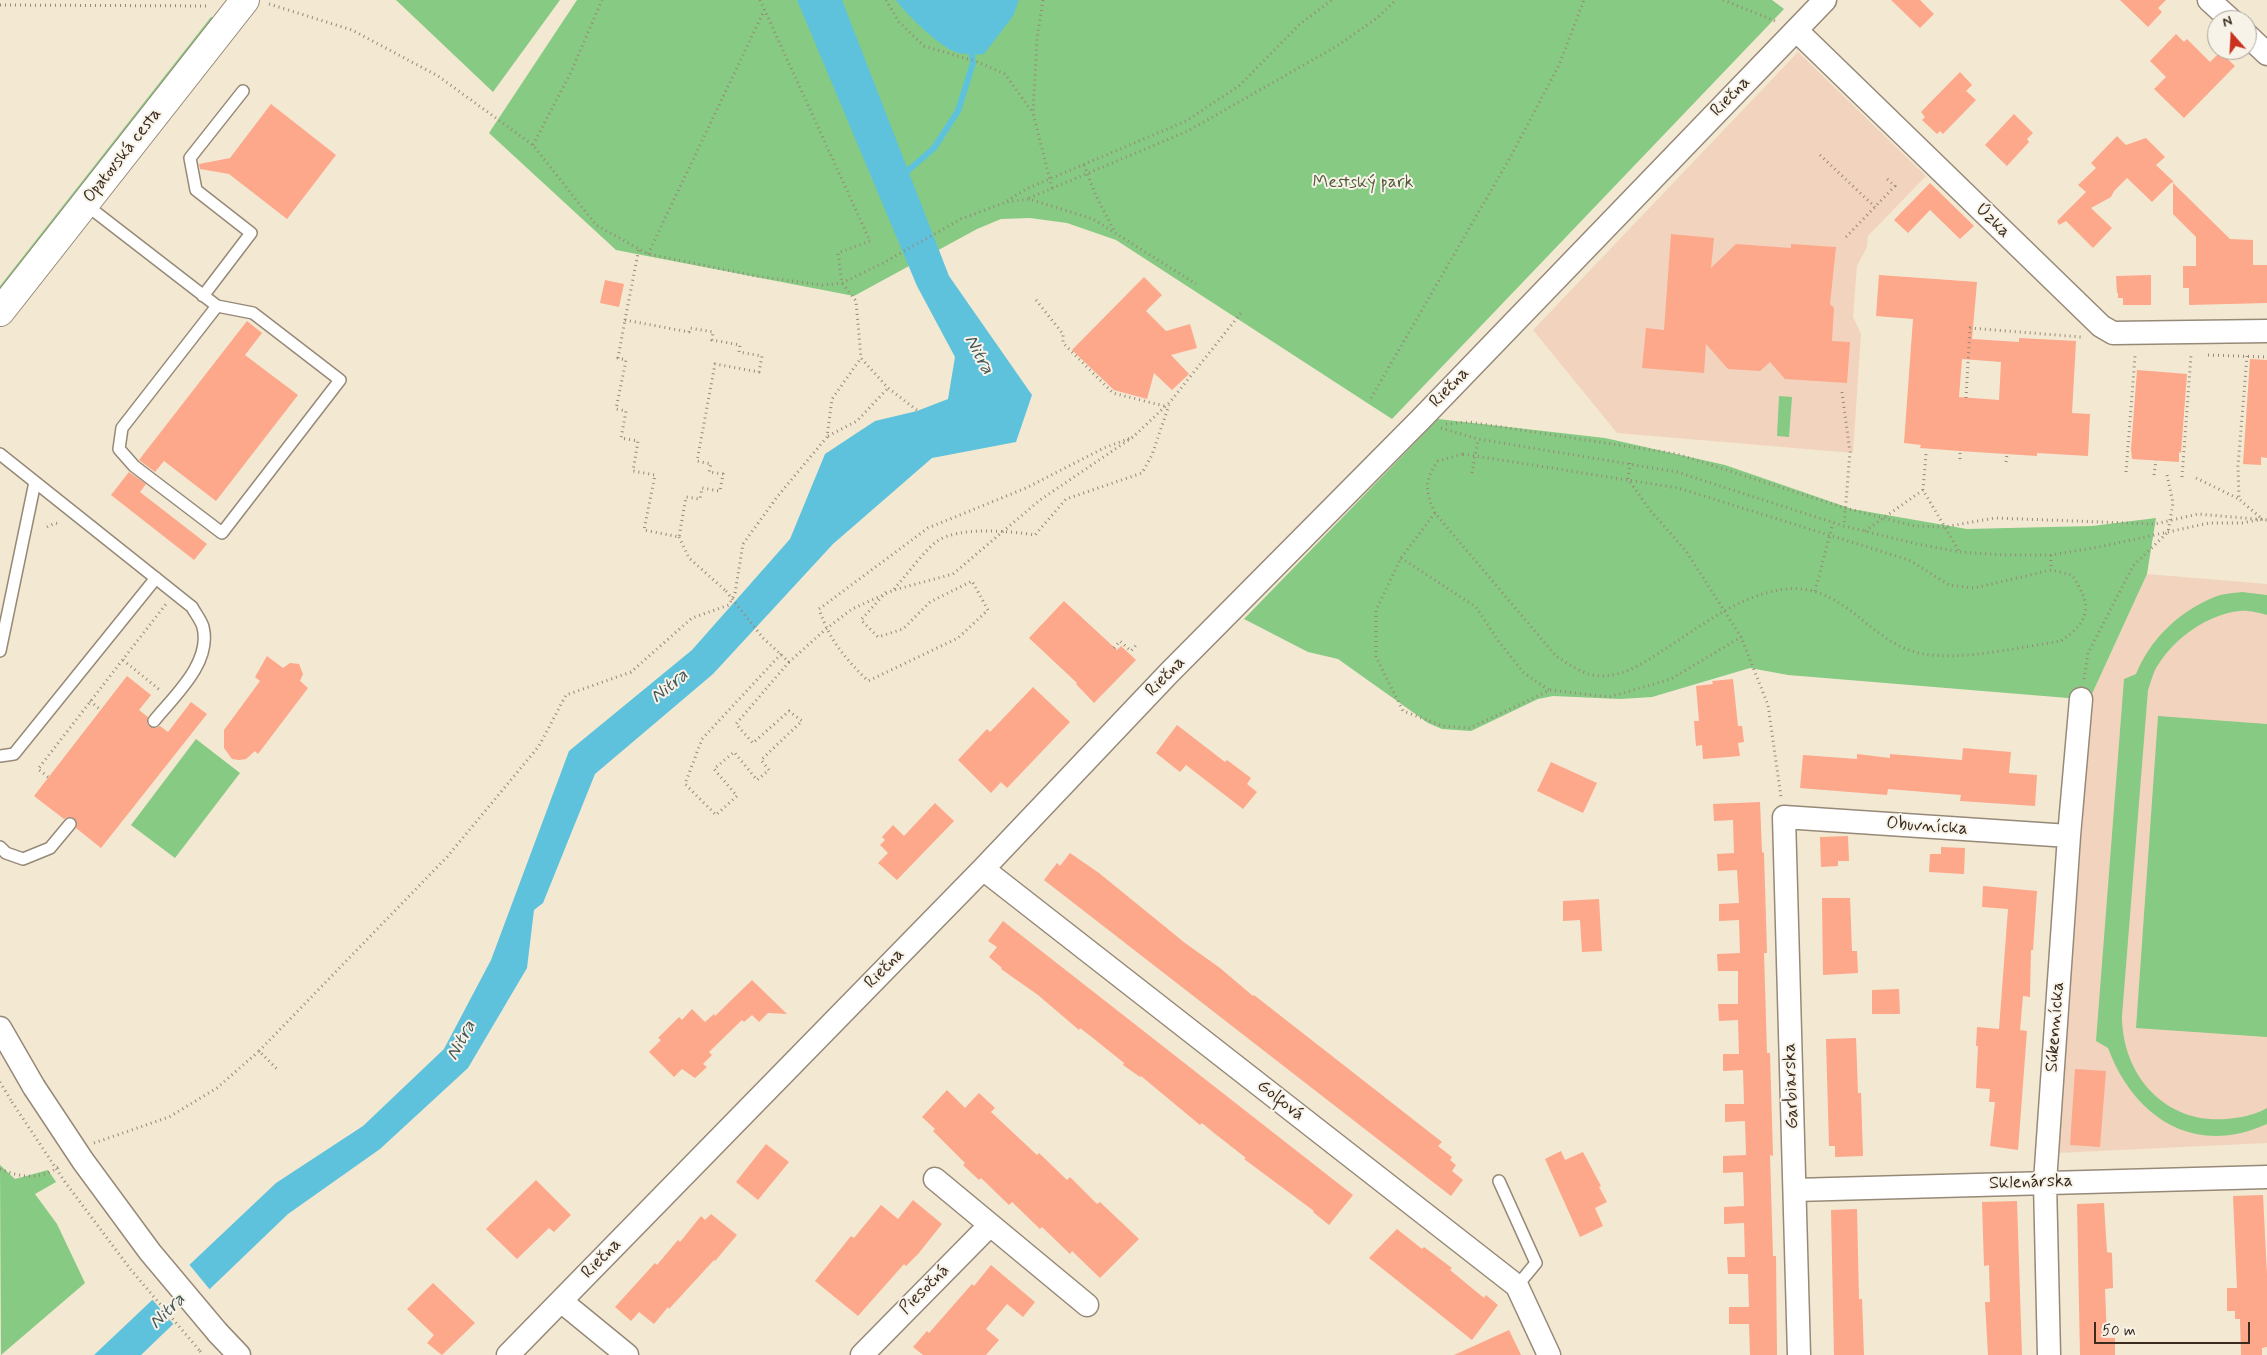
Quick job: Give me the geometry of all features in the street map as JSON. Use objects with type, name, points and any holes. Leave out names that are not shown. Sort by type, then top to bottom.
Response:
[{"type":"street","name":"Riečna","points":[[508,1355],[983,869],[1169,673],[1420,420],[1825,0]]},
{"type":"street","points":[[2210,0],[2220,10]]},
{"type":"street","name":"Opatovská cesta","points":[[0,312],[85,204],[253,1]]},
{"type":"street","name":"Úzka","points":[[1796,30],[2101,326],[2113,333],[2267,331]]},
{"type":"street","points":[[2257,44],[2267,54]]},
{"type":"street","name":"Súkennícka","points":[[2049,1355],[2045,1182],[2069,836],[2081,699]]},
{"type":"street","name":"Obuvnícka","points":[[1784,817],[2069,836]]},
{"type":"street","name":"Garbiarska","points":[[1784,817],[1799,1355]]},
{"type":"street","name":"Golfová","points":[[983,869],[1517,1286],[1549,1355]]},
{"type":"street","points":[[0,1028],[34,1087],[83,1161],[150,1252],[218,1333],[239,1355]]},
{"type":"street","name":"Sklenárska","points":[[1795,1190],[2267,1177]]},
{"type":"street","points":[[935,1180],[989,1226],[1087,1304]]},
{"type":"street","name":"Piesočná","points":[[862,1355],[989,1226]]},
{"type":"street","points":[[561,1301],[627,1355]]},
{"type":"lane","points":[[203,296],[251,233],[196,190],[190,158],[243,91]]},
{"type":"lane","points":[[85,204],[217,306],[253,313],[340,380],[222,534],[134,466],[119,449],[122,428],[217,306]]},
{"type":"lane","points":[[0,454],[192,606],[203,627],[203,652],[191,675],[154,721]]},
{"type":"lane","points":[[0,651],[35,482]]},
{"type":"lane","points":[[0,756],[14,754],[156,578]]},
{"type":"lane","points":[[0,847],[6,853],[23,859],[50,848],[70,824]]},
{"type":"lane","points":[[1498,1181],[1536,1262],[1517,1286]]},
{"type":"path","points":[[533,145],[571,72],[602,0]]},
{"type":"path","points":[[760,0],[870,241],[838,253],[842,282],[856,301],[861,358],[888,388],[918,411]]},
{"type":"path","points":[[886,0],[899,22],[924,46],[978,62],[1005,74],[1033,112]]},
{"type":"path","points":[[1043,0],[1037,39],[1033,112],[1052,188]]},
{"type":"path","points":[[253,1],[352,30],[438,76],[533,145],[596,225],[648,254],[756,276],[822,285],[842,282],[883,263],[961,219],[1006,202],[1026,189],[1186,121],[1240,85],[1301,23],[1332,0]]},
{"type":"path","points":[[1006,202],[1029,199],[1188,131],[1337,46],[1377,18],[1396,0]]},
{"type":"path","points":[[1371,398],[1520,139],[1559,65],[1584,0]]},
{"type":"path","points":[[1723,0],[1796,30]]},
{"type":"path","points":[[0,5],[213,6]]},
{"type":"path","points":[[648,254],[764,11]]},
{"type":"path","points":[[1820,155],[1874,207]]},
{"type":"path","points":[[1084,165],[1115,232]]},
{"type":"path","points":[[1846,237],[1895,186],[1887,179]]},
{"type":"path","points":[[1029,199],[1093,219],[1196,284]]},
{"type":"path","points":[[639,248],[618,358],[626,360],[616,409],[626,411],[621,438],[638,441],[633,470],[655,475],[644,530],[679,536]]},
{"type":"path","points":[[1036,300],[1063,334],[1063,343],[1113,393],[1165,407]]},
{"type":"path","points":[[781,654],[702,739],[685,784],[716,815],[738,796],[714,769],[734,752],[757,780],[769,770],[761,760],[802,721],[789,710],[753,742],[736,724],[789,662],[852,609],[886,592],[953,574],[1040,500],[1133,437],[1170,402],[1241,313]]},
{"type":"path","points":[[625,320],[689,332],[690,328],[713,332],[712,340],[740,345],[739,352],[762,356],[759,372],[715,364],[697,461],[711,464],[709,472],[723,474],[720,491],[702,488],[700,499],[686,497],[679,536],[689,558],[726,591],[763,638],[789,662]]},
{"type":"path","points":[[1966,398],[1970,328],[2084,337]]},
{"type":"path","points":[[2126,355],[2144,356]]},
{"type":"path","points":[[2182,355],[2267,357]]},
{"type":"path","points":[[2182,477],[2191,355]]},
{"type":"path","points":[[2126,472],[2135,356]]},
{"type":"path","points":[[2239,500],[2238,466],[2247,356]]},
{"type":"path","points":[[828,437],[832,399],[861,358]]},
{"type":"path","points":[[99,1140],[169,1117],[217,1088],[259,1051],[447,857],[539,746],[566,695],[630,672],[692,618],[729,605],[734,593],[742,544],[777,497],[828,437],[857,421],[888,388]]},
{"type":"path","points":[[1842,392],[1850,452],[1844,526]]},
{"type":"path","points":[[894,590],[936,542],[954,534],[1005,531],[1035,535],[1066,499],[1142,473],[1152,455],[1170,402]]},
{"type":"path","points":[[1469,422],[1677,454],[1845,508],[1915,526],[1944,527],[1995,518],[2155,524],[2198,514],[2265,519],[2242,523],[2209,523],[2099,547],[2051,555],[2005,555],[1960,552],[1917,544],[1833,523],[1677,472],[1478,439],[1440,426],[1469,422]]},
{"type":"path","points":[[886,592],[861,620],[878,637],[903,630],[930,602],[972,581],[988,610],[958,638],[868,681],[841,653],[826,629],[820,609],[928,528],[1026,488],[1104,448],[1133,437]]},
{"type":"path","points":[[1472,473],[1478,439]]},
{"type":"path","points":[[1960,451],[1960,459]]},
{"type":"path","points":[[1462,454],[1628,479],[1678,488],[1909,560],[1949,585],[1974,588],[2051,570],[2072,575],[2082,591],[2086,614],[2077,630],[2061,641],[1946,657],[1917,653],[1886,639],[1848,607],[1815,591],[1787,589],[1757,595],[1726,611],[1634,669],[1604,676],[1579,671],[1556,656],[1435,513],[1428,497],[1428,475],[1438,460],[1462,454]]},
{"type":"path","points":[[1926,454],[1923,490],[1960,552]]},
{"type":"path","points":[[2006,462],[2007,454]]},
{"type":"path","points":[[2154,474],[2156,460]]},
{"type":"path","points":[[1630,463],[1628,479],[1650,510],[1686,551],[1742,637],[1768,706],[1784,817]]},
{"type":"path","points":[[2081,699],[2088,653],[2129,574],[2134,566],[2168,532],[2173,503],[2167,475]]},
{"type":"path","points":[[2196,478],[2239,500],[2265,519]]},
{"type":"path","points":[[1865,531],[1923,490]]},
{"type":"path","points":[[1435,513],[1401,558],[1376,610],[1376,657],[1403,712],[1442,726],[1470,728],[1550,690]]},
{"type":"path","points":[[1815,591],[1833,523]]},
{"type":"path","points":[[2051,555],[2051,570]]},
{"type":"path","points":[[1401,558],[1476,607],[1499,642],[1524,673],[1550,690],[1609,697],[1671,679],[1742,637]]},
{"type":"path","points":[[1114,648],[1120,641],[1131,651],[1138,643]]},
{"type":"path","points":[[123,660],[171,699]]},
{"type":"path","points":[[90,702],[101,710]]},
{"type":"path","points":[[259,1051],[277,1069]]},
{"type":"path","points":[[0,1082],[65,1182],[125,1262],[203,1355]]},
{"type":"path","points":[[0,1169],[18,1176],[49,1174]]},
{"type":"shaded area","points":[[1798,52],[1926,176],[1868,236],[1867,247],[1857,266],[1853,317],[1861,334],[1853,453],[1617,433],[1533,330]]},
{"type":"shaded area","points":[[2147,574],[2267,584],[2267,1143],[2058,1153],[2092,694]]},
{"type":"green space","points":[[396,0],[560,0],[493,92]]},
{"type":"green space","name":"Mestský park","points":[[577,0],[1772,0],[1784,9],[1392,419],[1116,240],[1067,223],[1030,218],[1001,219],[977,229],[854,296],[616,250],[489,133]]},
{"type":"green space","points":[[211,17],[216,19],[0,295],[0,286]]},
{"type":"green space","points":[[1779,396],[1792,397],[1789,437],[1777,436]]},
{"type":"green space","points":[[1438,419],[1605,438],[1725,465],[1852,509],[1967,529],[2092,526],[2156,518],[2147,574],[2092,694],[2068,698],[1788,675],[1750,668],[1652,697],[1620,699],[1553,696],[1538,699],[1471,731],[1442,729],[1428,723],[1338,659],[1308,652],[1244,619]]},
{"type":"green space","points":[[2242,592],[2267,595],[2267,615],[2240,611],[2228,613],[2204,622],[2183,637],[2165,655],[2155,671],[2148,690],[2122,1016],[2124,1038],[2130,1058],[2139,1076],[2151,1092],[2166,1104],[2184,1113],[2204,1118],[2226,1119],[2252,1114],[2267,1108],[2267,1124],[2241,1133],[2218,1136],[2196,1134],[2176,1128],[2158,1118],[2142,1104],[2129,1087],[2117,1069],[2108,1048],[2096,1041],[2124,679],[2136,674],[2157,639],[2187,611],[2215,597]]},
{"type":"green space","points":[[2158,716],[2267,724],[2267,1037],[2136,1028]]},
{"type":"green space","points":[[196,739],[240,773],[175,858],[131,825]]},
{"type":"green space","points":[[0,1165],[15,1179],[48,1170],[56,1182],[35,1194],[57,1224],[85,1283],[1,1355]]},
{"type":"water","name":"Nitra","points":[[797,0],[842,0],[949,276],[1032,395],[1016,442],[932,458],[833,544],[713,674],[595,774],[543,903],[534,910],[527,968],[468,1068],[380,1149],[288,1214],[141,1355],[94,1355],[276,1183],[363,1126],[444,1049],[491,960],[569,751],[692,650],[790,539],[825,454],[875,421],[917,411],[948,399],[955,357],[917,286]]},
{"type":"water","points":[[896,0],[1019,0],[1013,16],[984,54],[972,55],[957,52],[939,42],[914,20]]},
{"type":"pier","points":[[188,1263],[211,1291],[175,1326],[151,1298]]},
{"type":"building","points":[[1891,0],[1920,0],[1934,14],[1920,28]]},
{"type":"building","points":[[2120,0],[2166,0],[2158,8],[2162,12],[2148,27]]},
{"type":"building","points":[[2176,34],[2184,42],[2187,39],[2210,62],[2212,60],[2229,60],[2235,66],[2184,118],[2154,89],[2166,77],[2150,61]]},
{"type":"building","points":[[1960,72],[1972,85],[1966,91],[1976,100],[1943,134],[1940,131],[1937,134],[1922,120],[1925,117],[1921,112]]},
{"type":"building","points":[[271,104],[336,155],[287,219],[229,174],[200,169],[199,164],[230,158]]},
{"type":"building","points":[[2014,114],[2033,133],[2027,139],[2029,142],[2007,166],[1985,145]]},
{"type":"building","points":[[2117,136],[2126,145],[2146,138],[2165,157],[2156,165],[2174,182],[2152,202],[2127,178],[2114,191],[2111,197],[2091,208],[2112,228],[2093,248],[2066,221],[2059,225],[2057,221],[2086,192],[2078,185],[2096,168],[2091,163]]},
{"type":"building","points":[[1930,183],[1974,226],[1960,239],[1930,210],[1908,233],[1894,220]]},
{"type":"building","points":[[2173,183],[2230,239],[2253,240],[2253,265],[2267,265],[2267,303],[2189,305],[2189,288],[2183,288],[2183,266],[2196,266],[2196,237],[2173,214]]},
{"type":"building","points":[[1671,234],[1714,238],[1711,268],[1736,244],[1791,248],[1791,244],[1836,247],[1830,304],[1834,308],[1832,341],[1850,342],[1847,383],[1785,379],[1770,362],[1760,371],[1728,369],[1706,344],[1704,373],[1642,368],[1646,328],[1664,330]]},
{"type":"building","points":[[1879,275],[1977,282],[1972,339],[2019,342],[2019,338],[2076,341],[2072,413],[2090,414],[2088,456],[2037,453],[2037,456],[1960,451],[1920,448],[1921,445],[1904,443],[1913,319],[1876,316]],"holes":[[[1962,359],[2001,362],[1999,400],[1959,397]]]},
{"type":"building","points":[[2151,275],[2151,305],[2123,305],[2123,298],[2118,298],[2116,276]]},
{"type":"building","points":[[1144,277],[1162,295],[1146,311],[1166,331],[1190,324],[1197,348],[1171,355],[1189,374],[1172,390],[1154,373],[1147,399],[1114,390],[1072,350]]},
{"type":"building","points":[[605,280],[624,284],[619,307],[600,303]]},
{"type":"building","points":[[247,321],[262,333],[245,355],[298,395],[216,501],[164,461],[155,472],[139,460]]},
{"type":"building","points":[[2250,359],[2267,360],[2267,458],[2261,457],[2261,465],[2243,464]]},
{"type":"building","points":[[2137,370],[2187,374],[2179,462],[2132,459],[2131,449]]},
{"type":"building","points":[[129,472],[146,484],[140,492],[207,544],[194,560],[111,495]]},
{"type":"building","points":[[1064,601],[1117,650],[1121,646],[1136,660],[1094,703],[1077,683],[1029,638]]},
{"type":"building","points":[[267,656],[283,668],[290,663],[299,664],[303,674],[300,681],[308,688],[258,754],[255,751],[246,759],[232,759],[224,748],[224,730],[260,681],[255,677]]},
{"type":"building","points":[[127,676],[151,695],[139,710],[148,717],[147,723],[150,727],[156,728],[160,726],[168,732],[191,702],[207,714],[101,848],[76,828],[77,822],[74,818],[68,817],[64,819],[34,796]]},
{"type":"building","points":[[1733,679],[1738,726],[1742,726],[1744,742],[1738,743],[1740,756],[1703,759],[1702,745],[1696,746],[1694,721],[1699,721],[1696,686],[1713,684],[1712,681]]},
{"type":"building","points":[[1033,687],[1070,722],[1007,788],[1001,782],[991,793],[958,760],[987,729],[990,732]]},
{"type":"building","points":[[1177,725],[1225,762],[1227,760],[1251,778],[1247,784],[1257,792],[1243,809],[1186,765],[1180,772],[1156,753]]},
{"type":"building","points":[[1963,748],[2011,752],[2009,773],[2037,775],[2035,806],[1960,801],[1961,795],[1888,789],[1887,795],[1800,788],[1803,755],[1857,759],[1857,754],[1890,758],[1890,754],[1962,760]]},
{"type":"building","points":[[1551,762],[1597,783],[1583,813],[1537,791]]},
{"type":"building","points":[[1760,802],[1762,852],[1764,853],[1767,953],[1764,953],[1767,1053],[1770,1053],[1773,1156],[1770,1155],[1773,1256],[1776,1256],[1777,1355],[1750,1355],[1749,1324],[1729,1324],[1729,1307],[1749,1307],[1748,1274],[1728,1274],[1727,1257],[1745,1257],[1744,1223],[1724,1224],[1724,1207],[1744,1206],[1743,1172],[1723,1173],[1723,1156],[1746,1155],[1745,1121],[1725,1122],[1725,1104],[1744,1104],[1743,1070],[1723,1071],[1723,1054],[1739,1054],[1738,1020],[1719,1021],[1718,1004],[1738,1004],[1738,971],[1718,971],[1717,954],[1740,953],[1739,920],[1719,921],[1719,904],[1739,903],[1737,870],[1718,871],[1717,854],[1734,853],[1733,820],[1714,821],[1713,804]]},
{"type":"building","points":[[935,803],[954,821],[897,880],[878,863],[888,853],[880,845],[885,840],[882,837],[893,825],[904,836]]},
{"type":"building","points":[[1848,836],[1849,861],[1838,861],[1838,866],[1821,867],[1820,837]]},
{"type":"building","points":[[1941,847],[1965,848],[1964,874],[1929,872],[1930,854],[1941,854]]},
{"type":"building","points":[[1070,853],[1099,873],[1185,943],[1220,968],[1253,996],[1442,1142],[1438,1146],[1452,1157],[1450,1160],[1456,1165],[1452,1171],[1463,1180],[1451,1196],[1044,880],[1057,863],[1060,866]]},
{"type":"building","points":[[1983,886],[2037,891],[2033,950],[2031,950],[2030,997],[2023,996],[2020,1030],[2027,1031],[2018,1150],[1990,1146],[1995,1102],[1989,1102],[1990,1089],[1976,1088],[1977,1027],[1999,1029],[2008,909],[1982,907]]},
{"type":"building","points":[[1822,898],[1850,898],[1852,951],[1857,951],[1858,973],[1823,975]]},
{"type":"building","points":[[1599,899],[1602,951],[1582,952],[1580,920],[1563,921],[1563,901]]},
{"type":"building","points":[[1003,921],[1353,1195],[1329,1225],[1314,1211],[1244,1159],[1246,1158],[1202,1123],[1200,1125],[1141,1076],[1123,1065],[1124,1063],[1080,1028],[1079,1030],[1038,995],[1001,969],[989,957],[997,947],[988,941]]},
{"type":"building","points":[[752,980],[787,1014],[768,1013],[759,1022],[752,1015],[744,1022],[742,1020],[709,1052],[712,1055],[703,1064],[707,1067],[695,1078],[682,1069],[674,1077],[649,1052],[661,1040],[658,1038],[679,1017],[682,1020],[692,1009],[705,1022],[714,1014],[715,1016]]},
{"type":"building","points":[[1899,989],[1900,1014],[1872,1014],[1872,990]]},
{"type":"building","points":[[1856,1038],[1858,1093],[1861,1093],[1863,1156],[1835,1157],[1835,1146],[1829,1146],[1826,1039]]},
{"type":"building","points":[[2075,1069],[2106,1071],[2100,1147],[2070,1145]]},
{"type":"building","points":[[947,1090],[965,1108],[979,1093],[995,1108],[991,1112],[1037,1155],[1039,1153],[1067,1180],[1070,1177],[1097,1204],[1100,1202],[1139,1239],[1100,1278],[1072,1251],[1070,1254],[1042,1227],[1040,1229],[1012,1202],[1009,1205],[981,1178],[979,1180],[933,1131],[935,1129],[922,1117]]},
{"type":"building","points":[[766,1144],[789,1162],[758,1200],[736,1182]]},
{"type":"building","points":[[1561,1151],[1565,1160],[1583,1152],[1601,1186],[1599,1187],[1607,1202],[1595,1208],[1603,1226],[1580,1237],[1545,1159]]},
{"type":"building","points":[[536,1180],[571,1215],[554,1232],[549,1228],[517,1259],[486,1229]]},
{"type":"building","points":[[2263,1195],[2267,1275],[2267,1347],[2262,1348],[2262,1355],[2241,1355],[2240,1319],[2235,1319],[2235,1311],[2227,1311],[2227,1288],[2237,1288],[2233,1196]]},
{"type":"building","points":[[913,1200],[942,1224],[918,1254],[906,1266],[904,1264],[858,1316],[815,1281],[851,1236],[854,1238],[881,1205],[898,1219]]},
{"type":"building","points":[[2017,1201],[2022,1355],[1988,1355],[1985,1302],[1990,1302],[1989,1265],[1984,1266],[1982,1202]]},
{"type":"building","points":[[2104,1203],[2107,1252],[2112,1253],[2113,1288],[2105,1289],[2107,1338],[2115,1338],[2115,1355],[2080,1355],[2077,1204]]},
{"type":"building","points":[[1857,1209],[1859,1299],[1862,1299],[1864,1355],[1834,1355],[1831,1210]]},
{"type":"building","points":[[711,1214],[737,1235],[715,1261],[669,1309],[668,1307],[654,1324],[639,1312],[631,1321],[615,1307],[655,1263],[657,1265],[678,1240],[680,1242],[701,1216],[705,1220]]},
{"type":"building","points":[[1397,1229],[1422,1249],[1424,1247],[1452,1268],[1450,1270],[1484,1298],[1486,1295],[1498,1305],[1472,1340],[1369,1258]]},
{"type":"building","points":[[991,1265],[1035,1302],[1023,1317],[1007,1304],[986,1329],[999,1340],[986,1355],[923,1355],[913,1347],[927,1331],[929,1333],[972,1284],[974,1286]]},
{"type":"building","points":[[433,1283],[475,1323],[442,1355],[427,1343],[434,1335],[407,1309]]},
{"type":"building","points":[[1509,1330],[1521,1355],[1454,1355]]},
{"type":"waterway","points":[[903,175],[934,148],[958,111],[973,63],[971,48]]}]
